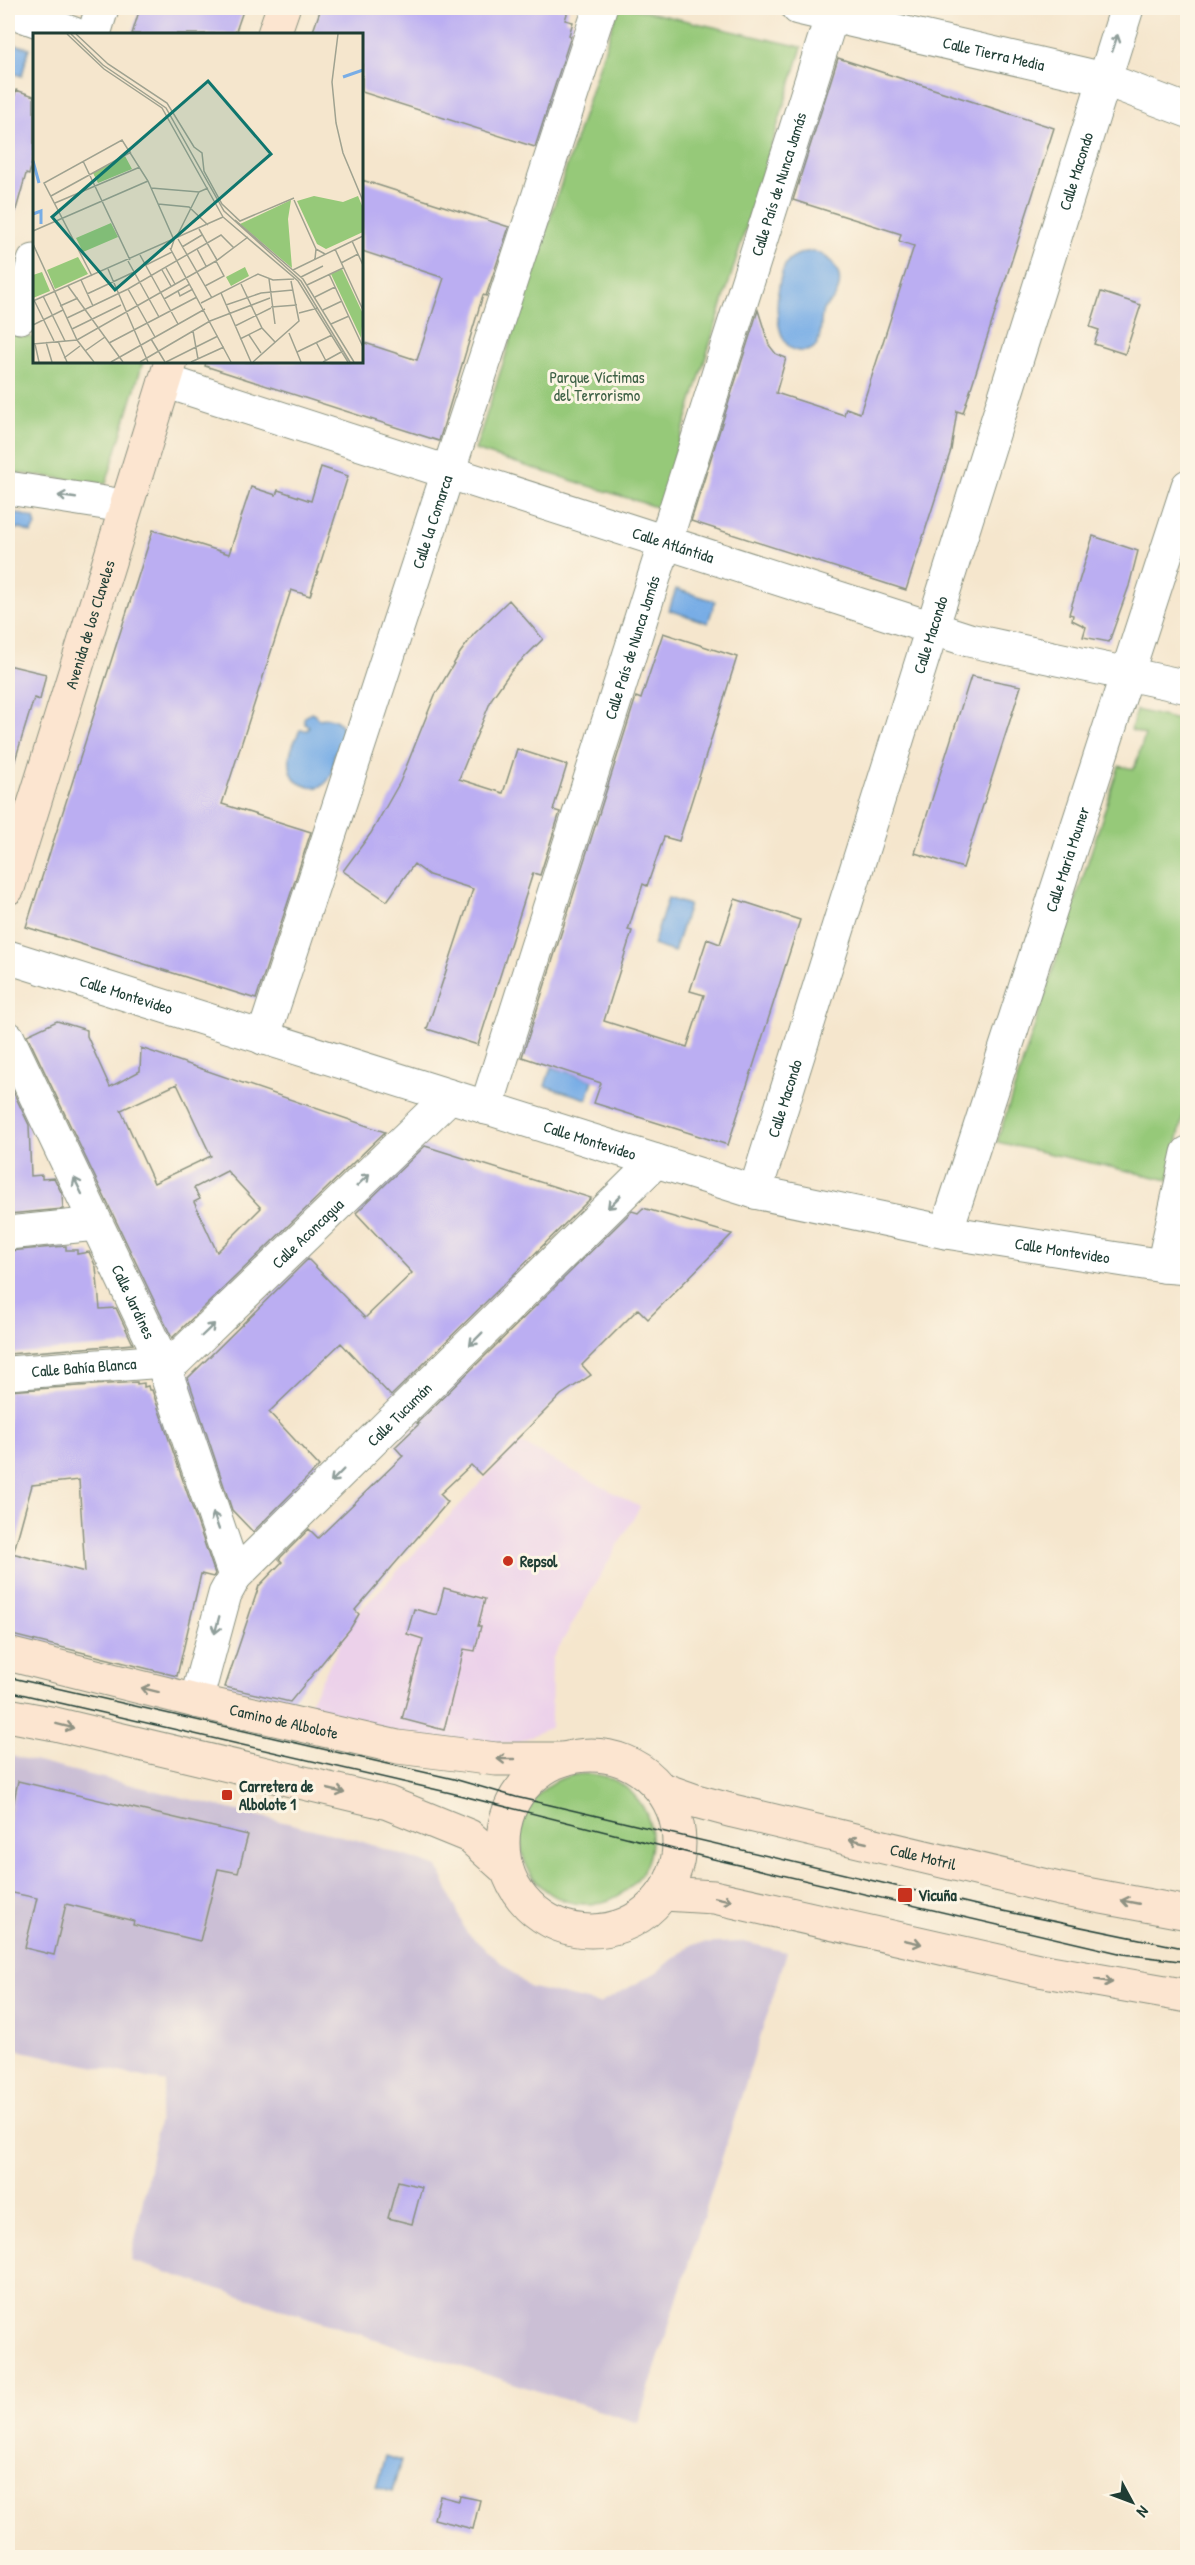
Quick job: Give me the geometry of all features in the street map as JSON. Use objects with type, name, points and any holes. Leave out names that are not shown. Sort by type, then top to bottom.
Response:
[{"type":"street","points":[[94,33],[102,8]]},
{"type":"street","points":[[274,33],[283,8]]},
{"type":"street","name":"Calle la Comarca","points":[[263,1038],[600,8]]},
{"type":"street","name":"Calle Tierra Media","points":[[798,8],[1104,79],[1188,111]]},
{"type":"street","name":"Calle Macondo","points":[[755,1192],[1127,8]]},
{"type":"street","points":[[8,10],[71,33]]},
{"type":"street","name":"Calle País de Nunca Jamás","points":[[486,1108],[832,15]]},
{"type":"street","points":[[21,317],[33,265]]},
{"type":"street","name":"Calle Atlántida","points":[[168,371],[448,472],[969,640],[1188,687]]},
{"type":"street","name":"Avenida de los Claveles","points":[[10,874],[168,371]]},
{"type":"street","name":"Calle Maria Mouner","points":[[946,1232],[1188,486]]},
{"type":"street","points":[[8,488],[124,506]]},
{"type":"street","name":"Calle Montevideo","points":[[8,957],[755,1192],[946,1232],[1175,1267]]},
{"type":"street","name":"Calle Jardines","points":[[8,1038],[20,1093],[96,1224],[162,1361],[235,1576]]},
{"type":"street","name":"Calle Aconcagua","points":[[162,1361],[176,1360],[450,1096]]},
{"type":"street","points":[[1175,1267],[1188,1153]]},
{"type":"street","name":"Calle Tucumán","points":[[196,1701],[225,1594],[235,1576],[656,1161]]},
{"type":"street","points":[[8,1233],[96,1224]]},
{"type":"street","name":"Calle Bahía Blanca","points":[[8,1374],[162,1361]]},
{"type":"street","name":"Camino de Albolote","points":[[8,1654],[196,1701],[398,1747],[496,1759],[564,1759]]},
{"type":"street","points":[[8,1715],[55,1724],[388,1803],[468,1836],[507,1870]]},
{"type":"street","points":[[591,1754],[609,1756],[631,1763],[646,1773],[662,1789],[675,1812],[680,1835],[677,1868],[664,1894],[645,1914],[616,1929],[596,1932],[573,1931],[551,1923],[533,1911],[516,1892],[507,1870],[502,1845],[505,1824],[519,1792],[537,1773],[564,1759],[591,1754]]},
{"type":"street","name":"Calle Motril","points":[[662,1789],[732,1811],[1059,1889],[1188,1913]]},
{"type":"street","points":[[664,1894],[714,1897],[1039,1970],[1188,1996]]},
{"type":"shaded area","name":"Repsol","points":[[519,1442],[640,1507],[552,1659],[551,1727],[516,1743],[429,1740],[306,1710],[355,1616]]},
{"type":"shaded area","points":[[8,1755],[357,1840],[438,1867],[466,1932],[529,1987],[599,2004],[657,1972],[692,1944],[743,1942],[787,1952],[638,2423],[131,2261],[166,2082],[8,2048]]},
{"type":"green space","name":"Parque Víctimas del Terrorismo","points":[[618,8],[631,8],[802,47],[659,508],[475,450]]},
{"type":"green space","points":[[8,333],[33,338],[33,363],[143,363],[106,484],[8,472]]},
{"type":"green space","points":[[1136,710],[1187,722],[1188,1093],[1169,1180],[997,1142],[1119,766],[1134,769],[1145,735],[1131,730]]},
{"type":"green space","points":[[586,1774],[611,1779],[632,1793],[646,1814],[651,1839],[646,1864],[632,1885],[611,1899],[586,1904],[561,1899],[540,1885],[526,1864],[521,1839],[526,1814],[540,1793],[561,1779]]},
{"type":"water","points":[[14,44],[29,48],[22,76],[8,72]]},
{"type":"water","points":[[813,251],[832,263],[839,275],[839,282],[835,297],[823,310],[818,343],[808,351],[799,351],[790,347],[783,338],[777,311],[778,296],[783,270],[788,261],[800,254]]},
{"type":"water","points":[[9,511],[34,518],[36,526],[31,533],[19,528],[8,532]]},
{"type":"water","points":[[676,589],[715,601],[708,623],[669,610]]},
{"type":"water","points":[[311,712],[318,719],[335,720],[342,728],[343,734],[339,748],[334,755],[334,764],[329,779],[319,787],[305,786],[296,781],[290,768],[290,756],[294,743],[300,730],[308,730],[309,726],[305,724],[304,718]]},
{"type":"water","points":[[668,898],[689,905],[674,952],[653,945]]},
{"type":"water","points":[[551,1067],[593,1080],[587,1099],[545,1086]]},
{"type":"water","points":[[385,2456],[401,2461],[392,2492],[376,2487]]},
{"type":"building","points":[[140,8],[244,8],[235,33],[132,33]]},
{"type":"building","points":[[321,8],[569,8],[565,20],[573,22],[569,35],[571,36],[535,147],[363,92],[363,33],[312,33]]},
{"type":"building","points":[[838,58],[1054,128],[963,413],[957,411],[951,450],[906,590],[691,521],[758,310],[769,345],[776,354],[786,358],[776,393],[844,415],[846,408],[860,413],[914,246],[899,241],[901,234],[793,200]]},
{"type":"building","points":[[16,90],[33,96],[33,158],[29,175],[26,174],[14,217],[8,216],[8,129]]},
{"type":"building","points":[[363,180],[509,227],[486,296],[483,295],[439,441],[205,366],[206,363],[363,363],[363,342],[417,360],[444,278],[363,251]]},
{"type":"building","points":[[1101,292],[1141,305],[1125,354],[1094,344],[1099,330],[1090,327]]},
{"type":"building","points":[[321,467],[348,476],[310,596],[291,590],[222,804],[311,832],[256,999],[26,927],[153,530],[229,554],[251,487],[276,495],[278,490],[311,501]]},
{"type":"building","points":[[1093,536],[1138,551],[1129,586],[1109,642],[1083,637],[1086,627],[1072,620],[1073,615],[1069,614]]},
{"type":"building","points":[[509,600],[543,639],[511,671],[492,698],[459,779],[503,793],[517,749],[567,765],[553,810],[560,812],[540,875],[533,873],[478,1045],[427,1029],[473,889],[429,875],[414,864],[387,901],[343,871],[371,833],[400,782],[435,695],[460,653],[474,634]]},
{"type":"building","points":[[663,633],[737,657],[679,841],[664,837],[647,886],[643,884],[628,930],[632,931],[604,1021],[687,1047],[704,995],[690,991],[707,939],[720,944],[735,899],[800,920],[728,1145],[594,1103],[601,1083],[522,1057],[636,697],[641,699]]},
{"type":"building","points":[[8,665],[46,674],[40,700],[34,698],[13,767],[8,766]]},
{"type":"building","points":[[971,676],[1021,686],[963,868],[915,853]]},
{"type":"building","points":[[57,1021],[87,1030],[87,1036],[110,1087],[140,1071],[141,1048],[385,1132],[172,1338],[27,1035]],"holes":[[[177,1084],[211,1156],[154,1183],[121,1110]],[[227,1171],[261,1208],[217,1252],[194,1202],[200,1199],[194,1188]]]},
{"type":"building","points":[[8,1081],[29,1125],[31,1176],[42,1175],[42,1179],[54,1178],[62,1194],[63,1209],[8,1214]]},
{"type":"building","points":[[425,1146],[591,1198],[391,1396],[341,1343],[269,1412],[319,1466],[253,1532],[232,1510],[188,1378],[308,1259],[365,1318],[412,1273],[356,1213]]},
{"type":"building","points":[[643,1208],[732,1234],[648,1319],[638,1309],[582,1365],[591,1375],[561,1395],[481,1475],[471,1465],[440,1494],[448,1502],[355,1610],[359,1614],[350,1629],[290,1702],[225,1687],[259,1586],[282,1562],[279,1559],[309,1529],[318,1538],[403,1456],[395,1447],[419,1424],[417,1423],[632,1211],[638,1213]]},
{"type":"building","points":[[66,1246],[66,1250],[77,1250],[77,1254],[89,1252],[96,1267],[100,1309],[116,1308],[133,1344],[8,1354],[8,1251]]},
{"type":"building","points":[[137,1382],[137,1384],[144,1383],[144,1387],[148,1386],[149,1390],[152,1390],[215,1574],[213,1577],[201,1574],[177,1676],[8,1634],[8,1552],[85,1572],[79,1480],[32,1485],[14,1551],[8,1550],[8,1391]]},
{"type":"building","points":[[444,1588],[485,1599],[475,1651],[464,1649],[444,1730],[402,1719],[423,1639],[407,1634],[414,1609],[437,1615]]},
{"type":"building","points":[[18,1781],[248,1835],[238,1873],[218,1869],[200,1941],[133,1925],[134,1921],[66,1904],[54,1955],[25,1948],[37,1898],[8,1892],[8,1829]]},
{"type":"building","points":[[398,2181],[422,2187],[412,2224],[388,2218]]},
{"type":"building","points":[[440,2496],[459,2501],[460,2496],[480,2500],[473,2529],[434,2519]]},
{"type":"tram line","points":[[8,1677],[454,1779],[516,1797],[989,1908],[1188,1949]]},
{"type":"tram line","points":[[8,1691],[451,1793],[709,1858],[1123,1954],[1188,1962]]},
{"type":"place","name":"Repsol","points":[[508,1561]]},
{"type":"place","name":"Carretera de Albolote 1","points":[[227,1795]]},
{"type":"place","name":"Vicuña","points":[[905,1895]]}]
